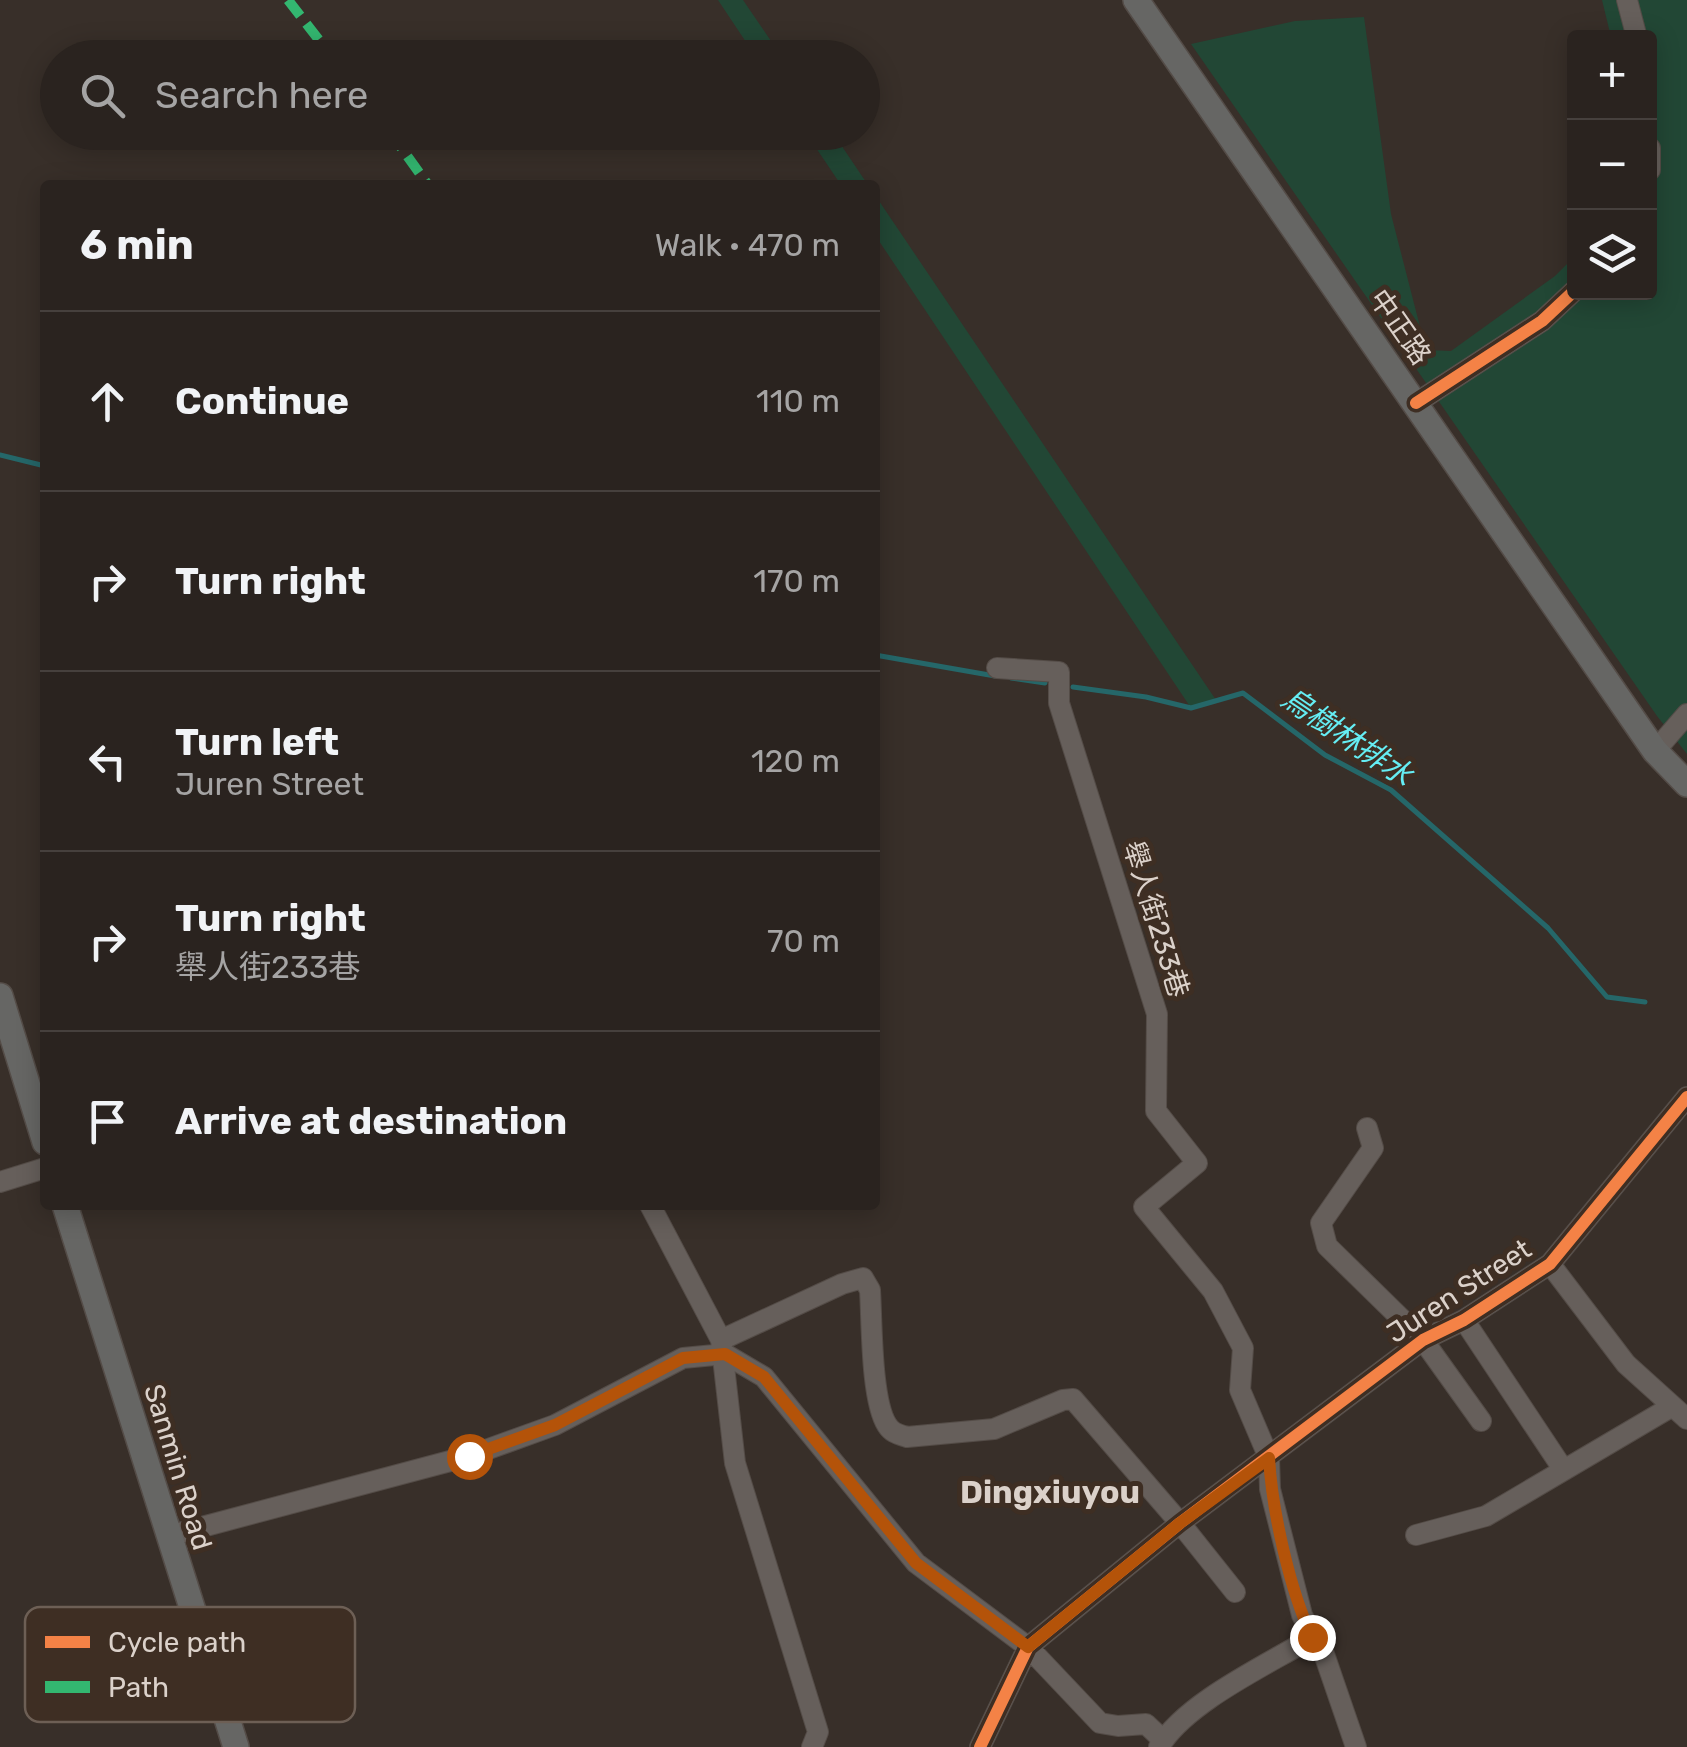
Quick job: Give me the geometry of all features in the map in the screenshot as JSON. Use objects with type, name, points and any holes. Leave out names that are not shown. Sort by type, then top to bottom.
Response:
[{"type":"main road","name":"中正路","points":[[1136,0],[1655,751],[1687,784]]},
{"type":"main road","points":[[0,996],[40,1126]]},
{"type":"main road","name":"Sanmin Road","points":[[67,1210],[191,1607]]},
{"type":"main road","name":"Sanmin Road","points":[[228,1722],[236,1747]]},
{"type":"street","points":[[1627,0],[1635,30]]},
{"type":"street","points":[[1416,402],[1542,321],[1567,297]]},
{"type":"street","name":"舉人街233巷","points":[[997,668],[1059,672],[1059,703],[1158,1014],[1156,1111],[1197,1162],[1144,1207],[1213,1291],[1243,1348],[1240,1390],[1269,1458],[1270,1488],[1302,1615],[1322,1651],[1356,1747]]},
{"type":"street","points":[[1655,751],[1687,714]]},
{"type":"street","name":"Juren Street","points":[[980,1747],[1028,1647],[1180,1523],[1423,1340],[1464,1320],[1550,1264],[1687,1097]]},
{"type":"street","points":[[1368,1128],[1373,1148],[1322,1222],[1322,1235],[1327,1246],[1423,1340],[1481,1421]]},
{"type":"street","points":[[0,1182],[40,1170]]},
{"type":"street","points":[[653,1210],[723,1347],[735,1464],[818,1732],[812,1747]]},
{"type":"street","points":[[1416,1535],[1486,1516],[1562,1469],[1679,1413],[1626,1364],[1550,1264]]},
{"type":"street","points":[[168,1536],[469,1456],[555,1425],[683,1358],[723,1347],[842,1284],[863,1278],[870,1290],[879,1400],[885,1422],[894,1433],[907,1437],[994,1429],[1073,1399],[1235,1592]]},
{"type":"street","points":[[1464,1320],[1562,1469]]},
{"type":"street","points":[[723,1347],[764,1377],[916,1563],[1028,1647],[1100,1724],[1146,1724],[1161,1743],[1185,1716],[1312,1637]]},
{"type":"green space","points":[[718,0],[743,0],[770,40],[745,40]]},
{"type":"green space","points":[[1602,0],[1687,0],[1687,754],[1191,44],[1295,21],[1364,17],[1391,214],[1426,350],[1451,351],[1567,264],[1567,300],[1657,300],[1657,30],[1609,30]]},
{"type":"green space","points":[[817,150],[844,150],[865,180],[838,180]]},
{"type":"green space","points":[[880,202],[1216,700],[1191,708],[880,242]]},
{"type":"waterway","name":"烏樹林排水","points":[[0,455],[40,465]]},
{"type":"waterway","name":"烏樹林排水","points":[[880,656],[995,676]]},
{"type":"waterway","name":"烏樹林排水","points":[[1011,678],[1045,683]]},
{"type":"waterway","name":"烏樹林排水","points":[[1073,687],[1191,708],[1243,693],[1325,755],[1391,790],[1548,928],[1607,997],[1645,1002]]},
{"type":"marked path","points":[[288,0],[319,40]]},
{"type":"marked path","points":[[403,150],[424,180]]},
{"type":"cycle path","points":[[1416,403],[1542,321],[1567,298]]},
{"type":"cycle path","points":[[980,1747],[1028,1647],[1180,1523],[1423,1340],[1464,1320],[1550,1264],[1687,1097]]},
{"type":"district","name":"Dingxiuyou","points":[[1050,1492]]},
{"type":"route","points":[[469,1456],[555,1425],[683,1358],[725,1354],[764,1377],[916,1563],[1028,1647],[1180,1523],[1269,1458],[1270,1488],[1302,1615],[1312,1637]]}]
